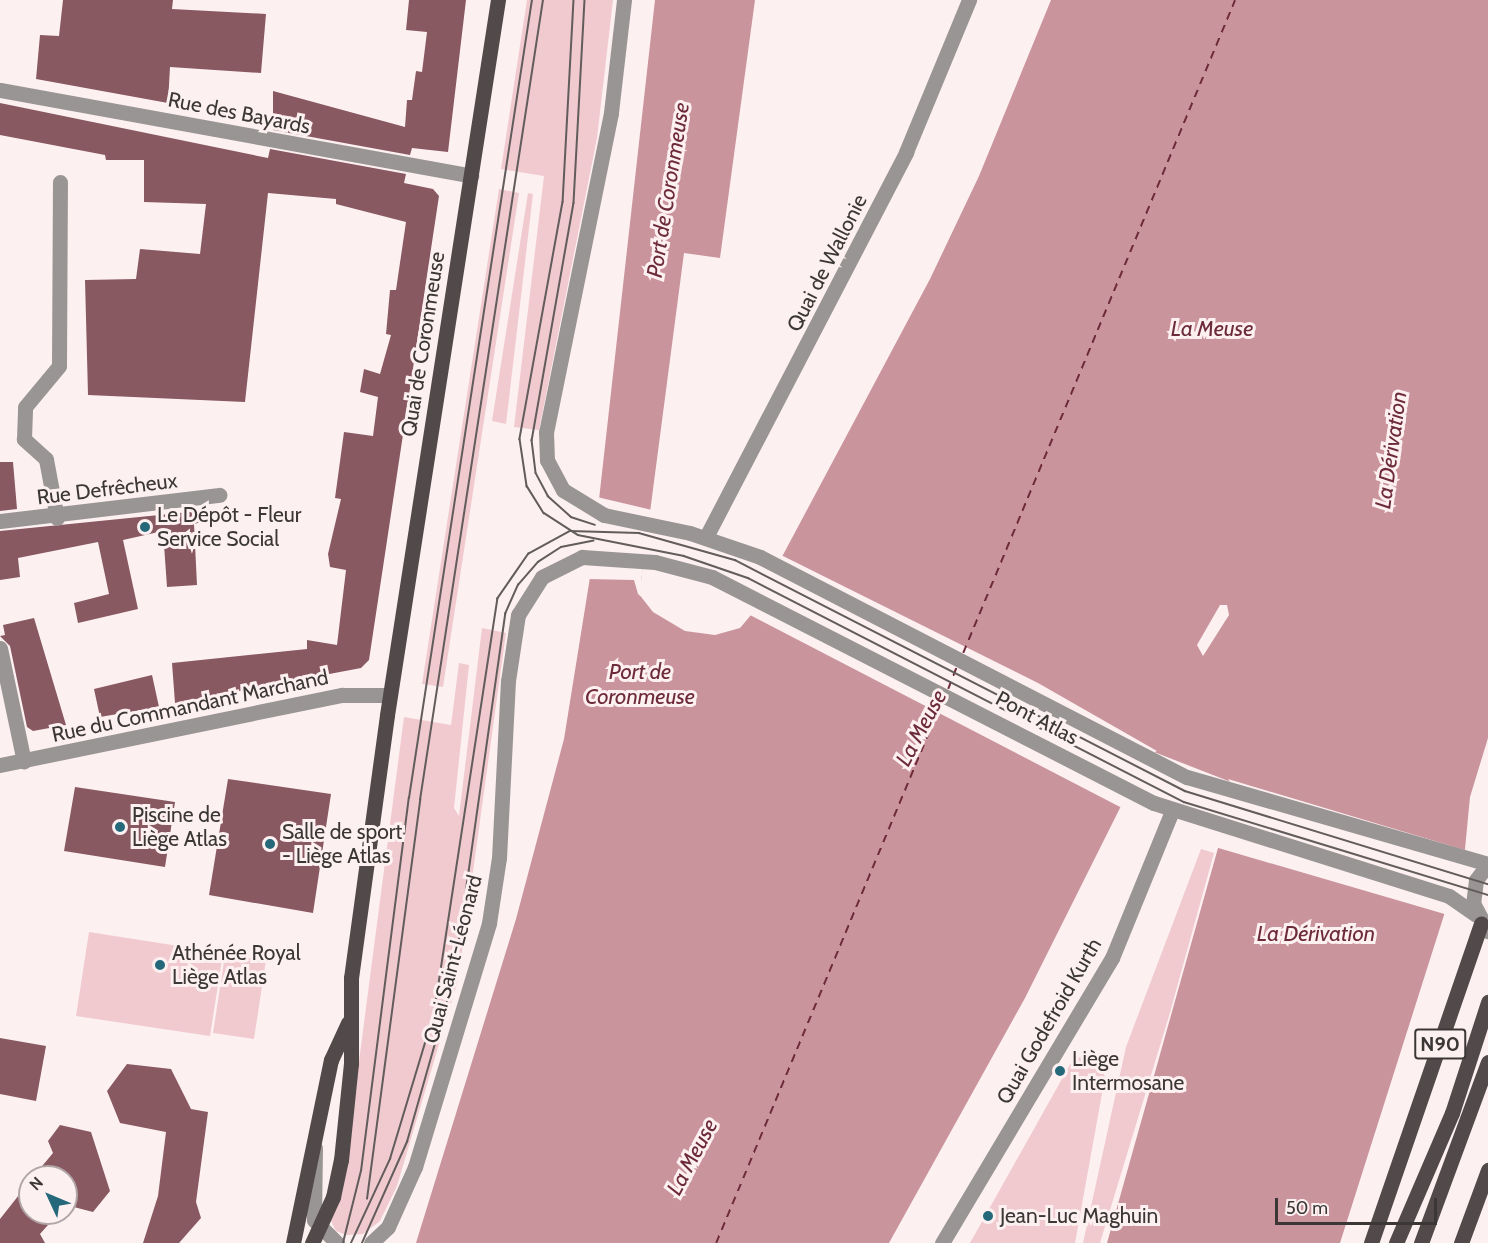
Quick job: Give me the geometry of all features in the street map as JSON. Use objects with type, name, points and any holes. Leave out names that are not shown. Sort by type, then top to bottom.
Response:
[{"type":"main road","name":"Quai de Coronmeuse","points":[[390,695],[498,0]]},
{"type":"main road","points":[[315,1236],[340,1160],[351,1016],[351,978],[390,695]]},
{"type":"main road","name":"N90","points":[[1371,1243],[1482,923]]},
{"type":"main road","name":"N90","points":[[1396,1243],[1408,1222],[1452,1113],[1488,1002]]},
{"type":"main road","points":[[293,1243],[315,1148],[331,1060],[351,1016]]},
{"type":"main road","name":"N90","points":[[1421,1243],[1488,1062]]},
{"type":"main road","points":[[1461,1243],[1488,1170]]},
{"type":"street","name":"Pont Atlas","points":[[624,0],[611,113],[546,432],[555,478],[589,509],[706,537],[760,557],[1152,761],[1225,791],[1468,862],[1488,864]]},
{"type":"street","name":"Quai de Wallonie","points":[[706,537],[906,152],[969,0]]},
{"type":"street","name":"Rue des Bayards","points":[[0,90],[471,176]]},
{"type":"street","points":[[57,518],[46,459],[24,440],[25,407],[59,366],[60,182]]},
{"type":"street","name":"Rue Defrêcheux","points":[[0,522],[57,518],[219,495]]},
{"type":"street","name":"Pont Atlas","points":[[582,557],[655,562],[743,590],[1135,794],[1172,811],[1457,899],[1482,923]]},
{"type":"street","name":"Quai Saint-Léonard","points":[[372,1243],[388,1227],[415,1167],[489,923],[500,858],[508,681],[518,615],[542,577],[582,557]]},
{"type":"street","points":[[0,648],[24,762]]},
{"type":"street","name":"Rue du Commandant Marchand","points":[[0,765],[24,762],[342,695],[390,695]]},
{"type":"street","name":"Quai Godefroid Kurth","points":[[942,1243],[1112,958],[1172,811]]},
{"type":"street","points":[[1482,923],[1476,880],[1488,864]]},
{"type":"street","points":[[315,1148],[318,1183],[313,1212],[315,1236],[337,1243]]},
{"type":"shaded area","points":[[527,0],[613,0],[597,138],[539,430],[514,427],[544,176],[501,169]]},
{"type":"shaded area","points":[[499,189],[519,193],[443,687],[422,684]]},
{"type":"shaded area","points":[[528,193],[533,194],[506,424],[492,421]]},
{"type":"shaded area","points":[[482,628],[506,633],[458,980],[397,1186],[380,1221],[363,1234],[346,1235],[336,1231],[330,1219],[344,1176],[404,717],[451,725],[459,663],[469,665],[454,808],[459,816]]},
{"type":"shaded area","points":[[1201,849],[1214,853],[1169,1016],[1100,1243],[1083,1243],[1126,1047]]},
{"type":"shaded area","points":[[89,932],[223,953],[210,1036],[76,1016]]},
{"type":"shaded area","points":[[225,955],[266,960],[254,1039],[213,1033]]},
{"type":"shaded area","points":[[1079,1057],[1100,1065],[1105,1077],[1075,1243],[970,1243],[1072,1061]]},
{"type":"water","name":"La Meuse","points":[[655,0],[755,0],[720,258],[684,253],[641,581],[642,598],[653,612],[685,631],[715,635],[740,628],[751,615],[930,279],[979,176],[1051,0],[1488,0],[1488,738],[1470,797],[1465,849],[1340,1243],[1107,1243],[1236,784],[1149,750],[1025,998],[889,1243],[416,1243],[516,919],[564,739],[591,571]],"holes":[[[1220,605],[1227,605],[1229,615],[1203,656],[1197,645]]]},
{"type":"pier","points":[[597,497],[652,510],[641,581],[658,612],[638,594],[634,580],[587,579]]},
{"type":"pier","points":[[779,554],[1038,683],[1157,751],[1150,754],[1122,808],[748,614]]},
{"type":"pier","points":[[1228,779],[1468,851],[1448,915],[1215,847],[1233,786]]},
{"type":"building","points":[[63,0],[173,0],[172,9],[266,14],[261,73],[170,67],[168,103],[36,79],[40,35],[59,36]]},
{"type":"building","points":[[409,0],[466,0],[448,152],[412,148],[410,155],[273,130],[273,91],[405,127],[407,100],[412,100],[416,71],[422,72],[427,32],[406,30]]},
{"type":"building","points":[[0,103],[268,158],[270,149],[406,174],[404,183],[433,189],[439,196],[369,660],[361,668],[175,703],[172,663],[307,649],[307,640],[337,645],[346,570],[330,567],[328,554],[341,499],[335,498],[344,432],[373,436],[378,397],[360,392],[364,369],[380,374],[391,335],[386,334],[390,290],[396,290],[406,222],[336,204],[336,199],[268,193],[245,402],[88,395],[85,280],[136,279],[140,249],[200,254],[206,204],[144,202],[144,160],[106,160],[105,155],[0,135]]},
{"type":"building","points":[[0,462],[13,462],[17,509],[0,511]]},
{"type":"building","points":[[199,511],[201,522],[194,524],[197,585],[167,587],[163,531],[123,540],[138,609],[78,623],[74,603],[109,594],[98,542],[18,558],[20,577],[0,580],[0,531]]},
{"type":"building","points":[[34,618],[66,725],[33,731],[27,727],[10,646],[0,636],[5,635],[3,625]]},
{"type":"building","points":[[152,675],[159,707],[100,717],[94,689]]},
{"type":"building","name":"Salle de sport - Liège Atlas","points":[[228,779],[331,794],[313,913],[209,895]]},
{"type":"building","name":"Piscine de Liège Atlas","points":[[75,787],[175,802],[165,867],[64,851]]},
{"type":"building","points":[[0,1038],[46,1046],[36,1101],[0,1094]]},
{"type":"building","points":[[127,1064],[171,1069],[191,1109],[208,1112],[196,1202],[201,1218],[179,1243],[143,1243],[158,1196],[166,1132],[120,1123],[107,1091]]},
{"type":"building","points":[[60,1125],[91,1132],[110,1191],[93,1212],[78,1208],[78,1165],[43,1165],[53,1153],[48,1141]]},
{"type":"building","points":[[18,1196],[18,1225],[48,1225],[40,1234],[45,1243],[0,1243],[0,1219]]},
{"type":"ferry route","points":[[963,653],[1235,0]]},
{"type":"ferry route","points":[[948,689],[957,665]]},
{"type":"ferry route","points":[[716,1243],[942,701]]},
{"type":"tram line","points":[[343,1243],[361,1171],[409,798],[532,0]]},
{"type":"tram line","points":[[367,1199],[420,800],[543,0]]},
{"type":"tram line","points":[[574,0],[563,202],[520,439],[527,486],[544,513],[578,535],[684,556],[748,578],[1184,802],[1488,895]]},
{"type":"tram line","points":[[585,0],[574,203],[532,440],[536,473],[548,496],[571,517],[595,525]]},
{"type":"tram line","points":[[351,1243],[390,1159],[434,1013],[497,599],[528,554],[570,531],[639,533],[735,560],[1185,791],[1488,884]]},
{"type":"tram line","points":[[362,1243],[407,1142],[453,981],[505,614],[518,585],[538,562],[561,547],[593,541]]},
{"type":"place","name":"Le Dépôt - Fleur Service Social","points":[[145,527]]},
{"type":"place","name":"Piscine de Liège Atlas","points":[[120,827]]},
{"type":"place","name":"Salle de sport - Liège Atlas","points":[[270,844]]},
{"type":"place","name":"Athénée Royal Liège Atlas","points":[[160,965]]},
{"type":"place","name":"Liège Intermosane","points":[[1060,1071]]},
{"type":"place","name":"Jean-Luc Maghuin","points":[[988,1216]]},
{"type":"water label","name":"Port de Coronmeuse","points":[[668,190]]},
{"type":"water label","name":"La Dérivation","points":[[1391,450]]},
{"type":"water label","name":"Port de Coronmeuse","points":[[640,684]]},
{"type":"water label","name":"La Dérivation","points":[[1316,934]]}]
